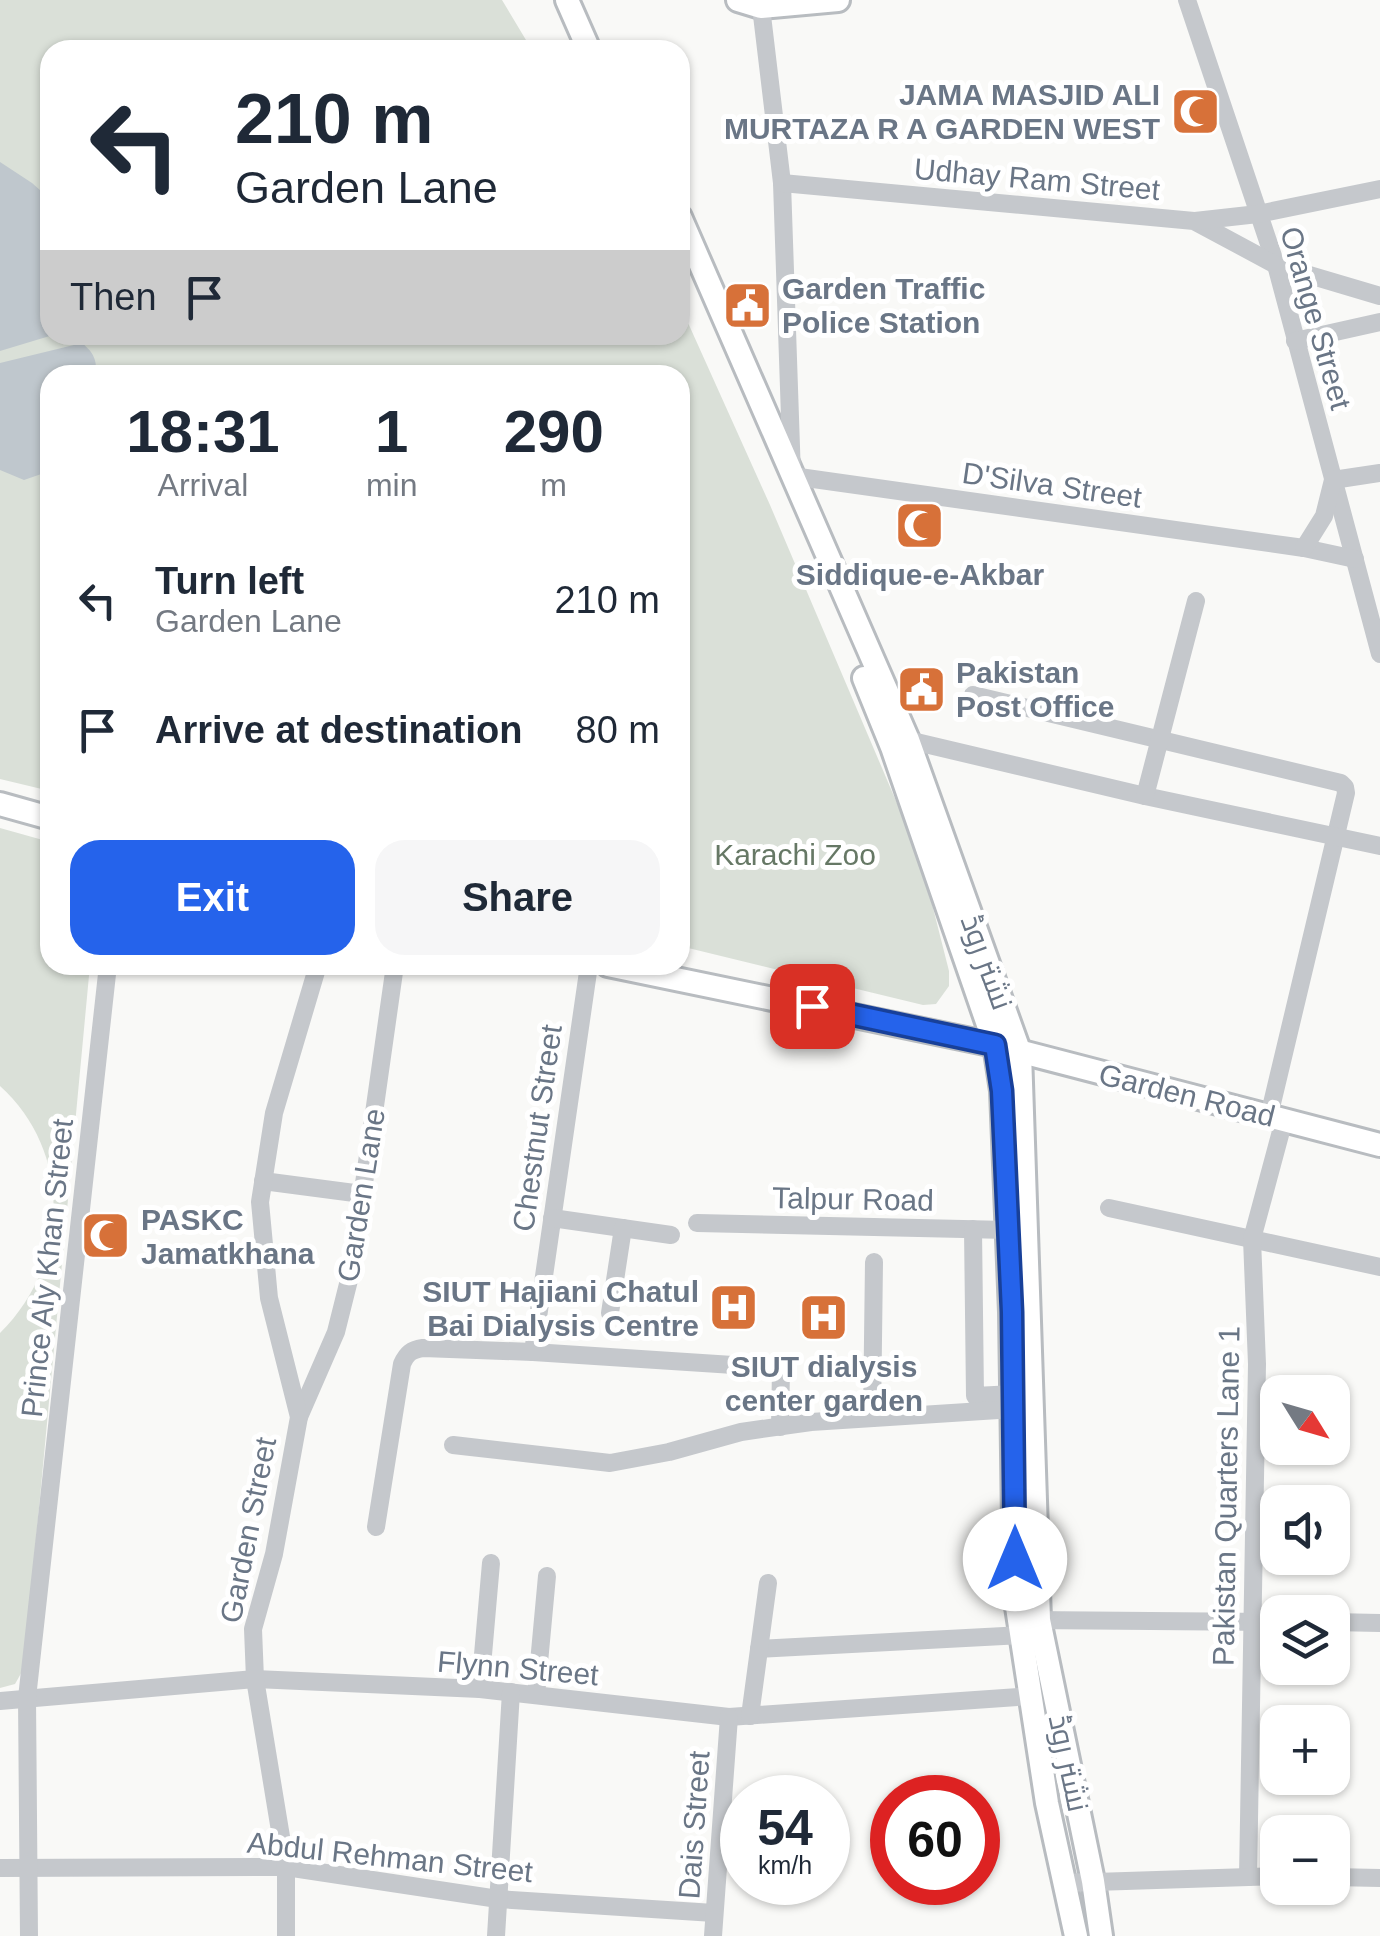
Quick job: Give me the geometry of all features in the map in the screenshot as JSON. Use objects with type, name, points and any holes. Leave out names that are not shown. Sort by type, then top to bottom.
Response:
[{"type":"main road","points":[[566,0],[585,40]]},
{"type":"main road","points":[[584,0],[602,40]]},
{"type":"main road","points":[[738,0],[761,7],[838,0]]},
{"type":"main road","name":"نشتر روڈ","points":[[690,240],[760,397],[1020,1052],[1030,1696],[1047,1803],[1076,1936]]},
{"type":"main road","name":"نشتر روڈ","points":[[690,269],[900,743],[995,1045],[1002,1091],[1008,1230],[1015,1594],[1093,1880],[1101,1936]]},
{"type":"main road","points":[[0,804],[40,815]]},
{"type":"main road","points":[[656,975],[995,1045]]},
{"type":"main road","name":"Garden Road","points":[[995,1045],[1380,1145]]},
{"type":"street","name":"Orange Street","points":[[1187,0],[1276,266],[1380,654]]},
{"type":"street","points":[[761,7],[782,184],[792,476]]},
{"type":"street","name":"Udhay Ram Street","points":[[782,184],[1194,221],[1276,266],[1380,296]]},
{"type":"street","points":[[1194,221],[1258,214],[1380,189]]},
{"type":"street","points":[[1295,341],[1380,322]]},
{"type":"street","points":[[1304,548],[1324,516],[1332,480],[1380,472]]},
{"type":"street","name":"D'Silva Street","points":[[792,476],[1304,548],[1355,559]]},
{"type":"street","points":[[1145,796],[1196,601]]},
{"type":"street","points":[[973,695],[1160,738]]},
{"type":"street","name":"Pakistan Quarters Lane 1","points":[[1160,738],[1340,783],[1346,793],[1252,1239],[1257,1364],[1248,1878]]},
{"type":"street","points":[[900,743],[1380,846]]},
{"type":"street","name":"Prince Aly Khan Street","points":[[29,1936],[27,1698],[107,975]]},
{"type":"street","name":"Garden Street","points":[[286,1936],[286,1866],[255,1680],[253,1629],[274,1554],[299,1417],[269,1298],[260,1202],[274,1113],[315,975]]},
{"type":"street","name":"Garden Lane","points":[[299,1417],[336,1332],[352,1268],[394,975]]},
{"type":"street","name":"Chestnut Street","points":[[532,1352],[588,975]]},
{"type":"street","points":[[263,1182],[362,1194]]},
{"type":"street","points":[[1108,1208],[1380,1267]]},
{"type":"street","points":[[552,1218],[671,1235]]},
{"type":"street","name":"Talpur Road","points":[[697,1223],[1008,1230]]},
{"type":"street","points":[[610,1313],[623,1228]]},
{"type":"street","points":[[973,1229],[976,1396],[1014,1402]]},
{"type":"street","points":[[872,1418],[874,1262]]},
{"type":"street","points":[[376,1528],[402,1364],[412,1350],[532,1352],[781,1368],[780,1427]]},
{"type":"street","points":[[453,1445],[610,1463],[741,1432],[1014,1402]]},
{"type":"street","points":[[480,1689],[491,1563]]},
{"type":"street","points":[[536,1695],[547,1576]]},
{"type":"street","points":[[750,1716],[768,1583]]},
{"type":"street","points":[[759,1650],[1026,1625],[1260,1622]]},
{"type":"street","points":[[1350,1622],[1380,1623]]},
{"type":"street","name":"Flynn Street","points":[[0,1701],[255,1680],[480,1689],[729,1717],[1030,1696]]},
{"type":"street","points":[[496,1936],[512,1692]]},
{"type":"street","name":"Dais Street","points":[[712,1936],[729,1717]]},
{"type":"street","name":"Abdul Rehman Street","points":[[0,1868],[286,1866],[498,1899],[714,1912]]},
{"type":"street","points":[[1064,1883],[1260,1877]]},
{"type":"street","points":[[1350,1877],[1380,1878]]},
{"type":"green space","name":"Karachi Zoo","points":[[0,0],[502,0],[526,40],[40,40],[40,345],[690,345],[690,327],[902,815],[932,904],[949,971],[949,986],[936,1004],[923,1005],[690,948],[690,365],[40,365],[40,789],[0,779]]},
{"type":"green space","points":[[0,828],[40,839],[40,975],[89,975],[24,1668],[15,1684],[0,1688],[0,1333],[23,1306],[40,1275],[50,1243],[54,1209],[51,1176],[41,1143],[24,1113],[0,1086]]},
{"type":"shaded area","points":[[0,162],[40,190],[40,339],[0,351]]},
{"type":"shaded area","points":[[84,345],[96,365],[40,365],[40,474],[24,480],[0,470],[0,363]]},
{"type":"place","name":"JAMA MASJID ALI MURTAZA R A GARDEN WEST","points":[[1195,111]]},
{"type":"place","name":"Garden Traffic Police Station","points":[[747,305]]},
{"type":"place","name":"Siddique-e-Akbar","points":[[920,525]]},
{"type":"place","name":"Pakistan Post Office","points":[[921,689]]},
{"type":"place","name":"PASKC Jamatkhana","points":[[106,1236]]},
{"type":"place","name":"SIUT Hajiani Chatul Bai Dialysis Centre","points":[[734,1308]]},
{"type":"place","name":"SIUT dialysis center garden","points":[[824,1317]]},
{"type":"route","points":[[812,1006],[995,1045],[1002,1091],[1012,1312],[1015,1559]]}]
